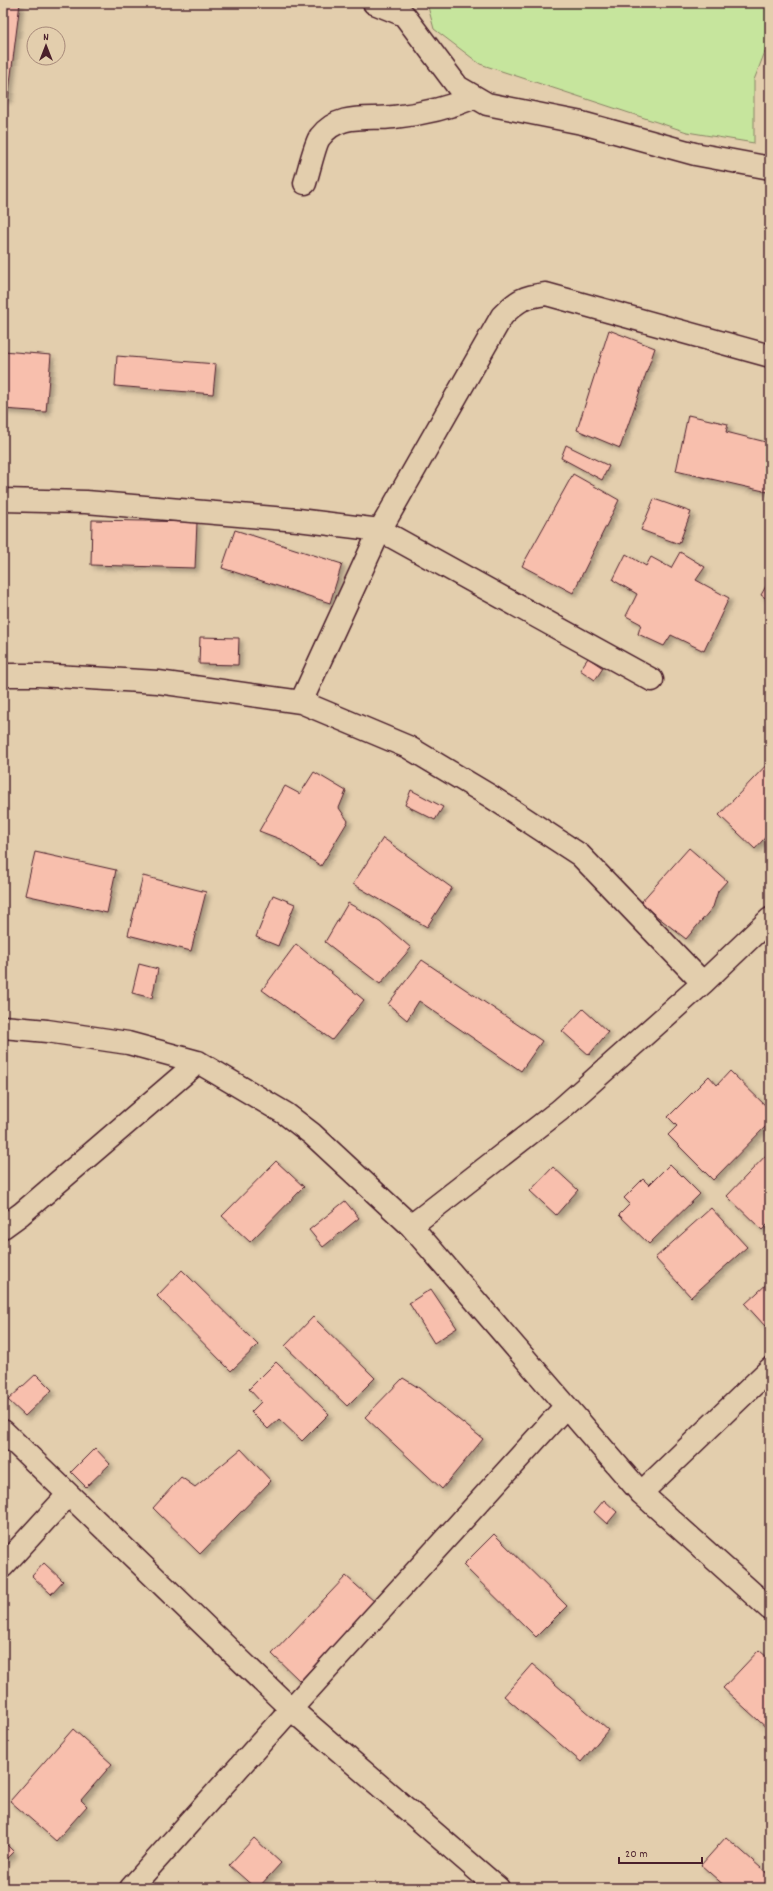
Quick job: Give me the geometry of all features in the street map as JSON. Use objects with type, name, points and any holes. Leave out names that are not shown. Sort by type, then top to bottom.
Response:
[{"type":"street","points":[[374,3],[404,16],[458,88],[487,104],[582,123],[695,154],[770,168]]},
{"type":"street","points":[[305,184],[319,137],[335,124],[348,119],[393,117],[451,107],[475,97]]},
{"type":"street","points":[[301,702],[380,530],[502,316],[516,302],[522,299],[546,294],[758,354],[770,356]]},
{"type":"street","points":[[3,500],[86,502],[298,520],[380,530],[652,680]]},
{"type":"street","points":[[3,675],[38,675],[158,682],[301,702],[408,747],[490,796],[580,855],[703,983]]},
{"type":"street","points":[[411,1226],[560,1110],[703,983],[770,919]]},
{"type":"street","points":[[3,1027],[47,1031],[128,1044],[198,1062],[286,1114],[312,1134],[411,1226],[641,1493],[770,1609]]},
{"type":"street","points":[[3,1227],[21,1214],[198,1062]]},
{"type":"street","points":[[641,1493],[770,1369]]},
{"type":"street","points":[[131,1888],[566,1406]]},
{"type":"street","points":[[3,1431],[291,1709],[498,1888]]},
{"type":"street","points":[[3,1566],[68,1495]]},
{"type":"green space","points":[[427,3],[770,3],[770,39],[754,80],[754,143],[687,132],[480,64],[434,29]]},
{"type":"building","points":[[3,3],[20,3],[8,99],[3,99]]},
{"type":"building","points":[[609,330],[655,348],[620,448],[577,430]]},
{"type":"building","points":[[3,351],[51,355],[46,412],[3,409]]},
{"type":"building","points":[[117,356],[216,364],[213,394],[115,386]]},
{"type":"building","points":[[688,415],[728,424],[726,432],[770,443],[770,484],[768,492],[676,471]]},
{"type":"building","points":[[566,445],[609,466],[602,480],[561,458]]},
{"type":"building","points":[[573,474],[619,500],[573,593],[522,566]]},
{"type":"building","points":[[654,499],[691,512],[679,544],[641,530]]},
{"type":"building","points":[[92,520],[197,522],[195,568],[91,565]]},
{"type":"building","points":[[235,530],[342,564],[330,603],[222,568]]},
{"type":"building","points":[[680,552],[705,567],[696,580],[729,598],[704,651],[671,635],[664,646],[638,634],[641,624],[626,616],[637,594],[613,580],[626,554],[646,566],[651,557],[671,568]]},
{"type":"building","points":[[770,579],[770,601],[761,595]]},
{"type":"building","points":[[200,637],[239,638],[238,665],[199,664]]},
{"type":"building","points":[[588,658],[603,668],[595,680],[580,670]]},
{"type":"building","points":[[770,761],[770,832],[755,849],[719,815]]},
{"type":"building","points":[[314,772],[346,791],[339,808],[348,821],[321,866],[280,839],[259,831],[285,786],[300,794]]},
{"type":"building","points":[[411,790],[443,807],[435,820],[405,805]]},
{"type":"building","points":[[383,838],[452,888],[427,927],[353,884]]},
{"type":"building","points":[[689,848],[727,881],[718,891],[713,907],[686,939],[640,903]]},
{"type":"building","points":[[35,852],[116,870],[107,913],[25,895]]},
{"type":"building","points":[[143,876],[206,892],[191,951],[128,935]]},
{"type":"building","points":[[273,895],[295,904],[278,946],[256,937]]},
{"type":"building","points":[[348,903],[380,921],[411,948],[380,984],[325,942]]},
{"type":"building","points":[[296,944],[364,1000],[332,1040],[262,990]]},
{"type":"building","points":[[422,960],[542,1041],[521,1071],[419,1001],[407,1020],[388,1004]]},
{"type":"building","points":[[139,964],[158,969],[152,998],[132,993]]},
{"type":"building","points":[[583,1009],[608,1032],[589,1055],[562,1031]]},
{"type":"building","points":[[730,1071],[770,1110],[770,1122],[713,1180],[668,1135],[677,1126],[668,1117],[709,1076],[717,1085]]},
{"type":"building","points":[[770,1151],[770,1222],[762,1230],[727,1196]]},
{"type":"building","points":[[276,1161],[304,1187],[250,1242],[222,1216]]},
{"type":"building","points":[[670,1164],[700,1194],[649,1244],[619,1215],[630,1204],[624,1198],[643,1179],[649,1185]]},
{"type":"building","points":[[553,1167],[578,1190],[556,1215],[530,1191]]},
{"type":"building","points":[[345,1201],[359,1218],[323,1247],[309,1230]]},
{"type":"building","points":[[711,1208],[747,1247],[691,1297],[655,1258]]},
{"type":"building","points":[[182,1270],[258,1345],[231,1371],[157,1296]]},
{"type":"building","points":[[770,1281],[770,1322],[765,1326],[745,1304]]},
{"type":"building","points":[[431,1289],[457,1328],[434,1343],[409,1303]]},
{"type":"building","points":[[313,1317],[375,1378],[347,1406],[285,1346]]},
{"type":"building","points":[[276,1362],[329,1414],[302,1441],[279,1419],[268,1429],[251,1412],[261,1402],[249,1389]]},
{"type":"building","points":[[36,1374],[52,1390],[25,1416],[8,1400]]},
{"type":"building","points":[[403,1378],[419,1388],[483,1439],[442,1489],[365,1417]]},
{"type":"building","points":[[95,1448],[110,1464],[86,1487],[71,1472]]},
{"type":"building","points":[[241,1449],[271,1481],[200,1554],[153,1508],[181,1477],[195,1487]]},
{"type":"building","points":[[604,1500],[617,1512],[607,1524],[594,1512]]},
{"type":"building","points":[[494,1534],[567,1606],[536,1637],[463,1565]]},
{"type":"building","points":[[44,1563],[63,1581],[51,1594],[32,1576]]},
{"type":"building","points":[[346,1576],[375,1602],[300,1681],[272,1654]]},
{"type":"building","points":[[759,1650],[770,1660],[770,1731],[723,1688]]},
{"type":"building","points":[[532,1664],[608,1730],[581,1762],[504,1696]]},
{"type":"building","points":[[73,1729],[112,1764],[81,1800],[87,1806],[56,1841],[10,1801]]},
{"type":"building","points":[[726,1837],[770,1876],[770,1888],[727,1888],[701,1865]]},
{"type":"building","points":[[254,1838],[281,1863],[258,1888],[255,1888],[229,1865]]},
{"type":"building","points":[[3,1841],[14,1852],[3,1863]]}]
